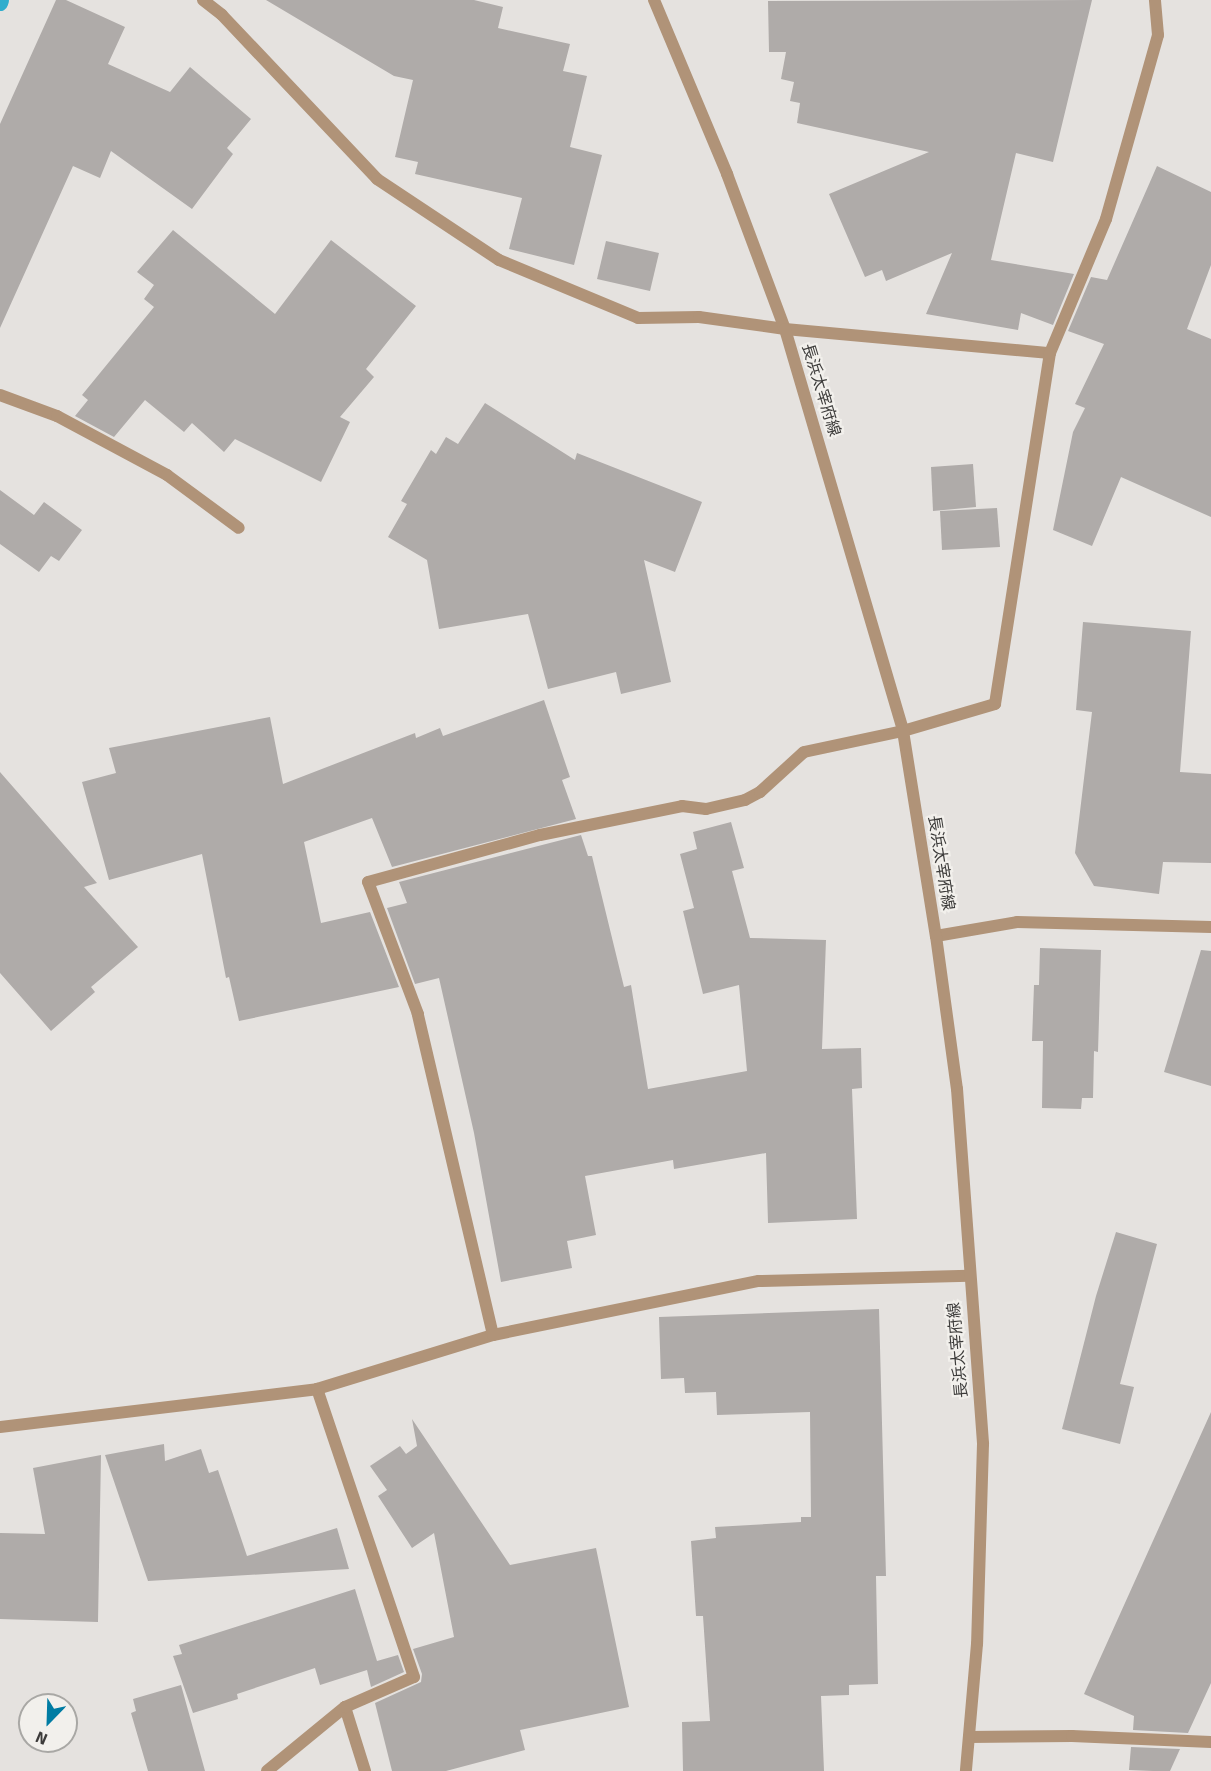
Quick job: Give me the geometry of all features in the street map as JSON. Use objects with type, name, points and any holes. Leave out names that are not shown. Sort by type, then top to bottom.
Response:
[{"type":"street","points":[[203,0],[222,15],[377,179],[500,260],[638,318],[699,317],[785,329],[1050,353]]},
{"type":"street","name":"長浜太宰府線","points":[[654,0],[728,174],[785,329],[903,731],[936,936],[957,1089],[982,1443],[977,1644],[966,1771]]},
{"type":"street","points":[[493,1335],[418,1014],[368,882],[540,835],[682,806],[706,809],[745,800],[760,792],[804,752],[903,731],[994,704],[1050,353],[1106,219],[1158,35],[1155,0]]},
{"type":"street","points":[[0,395],[57,416],[167,475],[239,528]]},
{"type":"street","points":[[936,936],[1017,922],[1211,927]]},
{"type":"street","points":[[0,1427],[317,1389],[493,1335],[759,1281],[969,1276]]},
{"type":"street","points":[[267,1771],[345,1707],[414,1677],[317,1389]]},
{"type":"street","points":[[345,1707],[365,1771]]},
{"type":"street","points":[[969,1737],[1072,1736],[1211,1742]]},
{"type":"building","points":[[56,0],[66,0],[125,27],[108,64],[170,92],[190,67],[251,119],[227,148],[233,154],[192,209],[111,151],[100,178],[73,166],[0,328],[0,124]]},
{"type":"building","points":[[266,0],[474,0],[503,7],[498,28],[570,44],[563,71],[587,76],[570,147],[602,155],[574,265],[509,249],[522,198],[415,174],[418,162],[395,157],[413,80],[394,76]]},
{"type":"building","points":[[1092,0],[1053,162],[1016,153],[991,260],[1074,274],[1053,325],[1021,313],[1018,330],[926,314],[952,253],[886,281],[882,270],[865,277],[829,194],[929,152],[797,123],[800,103],[790,101],[794,82],[781,79],[786,52],[769,52],[768,1]]},
{"type":"building","points":[[1157,166],[1211,192],[1211,265],[1187,329],[1211,339],[1211,517],[1121,477],[1092,546],[1053,530],[1073,432],[1085,408],[1075,404],[1104,344],[1068,331],[1091,277],[1107,280]]},
{"type":"building","points":[[173,230],[275,314],[331,240],[416,306],[366,369],[374,377],[340,417],[350,422],[321,482],[235,439],[224,452],[192,423],[184,432],[145,400],[114,437],[75,416],[88,400],[82,395],[154,307],[144,299],[154,285],[137,272]]},
{"type":"building","points":[[606,241],[659,253],[650,291],[597,279]]},
{"type":"building","points":[[485,403],[575,460],[577,453],[702,502],[675,572],[644,560],[671,682],[621,694],[616,672],[548,689],[528,614],[439,629],[427,560],[388,537],[407,504],[401,501],[431,450],[436,454],[446,437],[458,444]]},
{"type":"building","points":[[973,464],[976,507],[933,511],[931,467]]},
{"type":"building","points":[[0,490],[34,515],[44,502],[82,530],[59,561],[51,556],[39,572],[0,544]]},
{"type":"building","points":[[997,508],[1000,547],[942,550],[940,511]]},
{"type":"building","points":[[1083,622],[1191,631],[1180,772],[1211,774],[1211,863],[1163,862],[1159,894],[1094,886],[1075,853],[1092,712],[1076,710]]},
{"type":"building","points":[[544,700],[570,777],[562,780],[576,819],[392,867],[372,818],[304,842],[321,923],[370,912],[399,987],[239,1021],[229,977],[226,978],[202,854],[109,880],[82,782],[116,773],[109,748],[270,717],[283,784],[415,733],[416,738],[440,728],[443,736]]},
{"type":"building","points":[[0,772],[97,883],[84,887],[138,947],[91,987],[95,992],[51,1031],[0,973]]},
{"type":"building","points":[[731,822],[744,868],[732,871],[750,938],[826,940],[822,1049],[861,1048],[862,1088],[852,1089],[857,1219],[768,1223],[766,1153],[674,1169],[673,1160],[585,1176],[596,1235],[567,1241],[572,1268],[501,1282],[474,1133],[439,978],[415,984],[387,908],[407,903],[399,882],[581,835],[588,856],[592,856],[624,987],[631,985],[648,1089],[747,1071],[739,985],[703,994],[683,911],[694,908],[680,854],[697,849],[693,832]]},
{"type":"building","points":[[1040,948],[1101,950],[1098,1052],[1094,1051],[1093,1098],[1082,1098],[1081,1109],[1042,1108],[1043,1041],[1032,1041],[1034,985],[1039,985]]},
{"type":"building","points":[[1201,950],[1211,951],[1211,1086],[1164,1072]]},
{"type":"building","points":[[1116,1232],[1157,1244],[1120,1384],[1134,1387],[1120,1444],[1062,1429],[1096,1296]]},
{"type":"building","points":[[879,1309],[886,1576],[876,1576],[878,1684],[849,1685],[849,1695],[821,1696],[824,1771],[683,1771],[682,1722],[710,1721],[703,1616],[696,1616],[691,1541],[716,1538],[715,1527],[801,1522],[801,1517],[811,1517],[810,1412],[717,1415],[716,1392],[685,1393],[684,1378],[661,1379],[659,1317]]},
{"type":"building","points":[[1211,1412],[1211,1683],[1188,1733],[1133,1730],[1134,1716],[1084,1694]]},
{"type":"building","points":[[412,1419],[510,1565],[596,1548],[629,1707],[520,1730],[525,1750],[446,1771],[392,1771],[375,1703],[421,1682],[422,1674],[413,1649],[454,1637],[434,1533],[412,1548],[378,1496],[387,1490],[370,1466],[400,1446],[406,1454],[417,1446]]},
{"type":"building","points":[[164,1444],[165,1461],[201,1449],[209,1473],[218,1470],[247,1556],[337,1528],[349,1569],[148,1581],[105,1455]]},
{"type":"building","points":[[101,1455],[98,1622],[0,1619],[0,1533],[45,1534],[33,1468]]},
{"type":"building","points":[[355,1589],[377,1661],[398,1655],[404,1672],[371,1687],[367,1670],[320,1685],[315,1668],[237,1694],[238,1699],[193,1713],[173,1656],[182,1654],[179,1645]]},
{"type":"building","points":[[181,1685],[205,1771],[148,1771],[131,1713],[136,1711],[133,1699]]},
{"type":"building","points":[[1131,1747],[1180,1749],[1170,1771],[1129,1770]]}]
